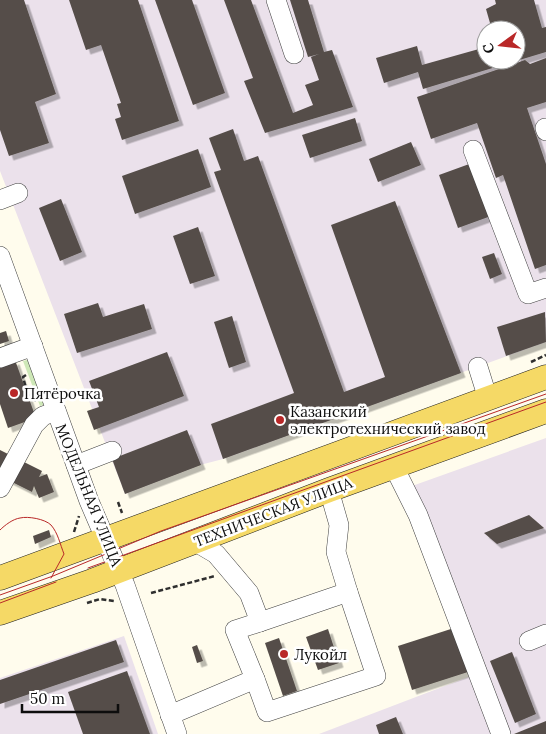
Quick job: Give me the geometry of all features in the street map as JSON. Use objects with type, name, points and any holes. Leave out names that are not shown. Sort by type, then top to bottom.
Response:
[{"type":"main road","name":"ТЕХНИЧЕСКАЯ УЛИЦА","points":[[0,578],[546,377]]},
{"type":"main road","name":"ТЕХНИЧЕСКАЯ УЛИЦА","points":[[0,613],[546,411]]},
{"type":"street","points":[[276,0],[294,54]]},
{"type":"street","points":[[473,150],[528,294],[546,288]]},
{"type":"street","points":[[0,200],[18,193]]},
{"type":"street","name":"МОДЕЛЬНАЯ УЛИЦА","points":[[0,256],[93,510],[120,570],[177,734]]},
{"type":"street","points":[[0,358],[33,346]]},
{"type":"street","points":[[478,367],[488,399]]},
{"type":"street","points":[[0,488],[34,426],[43,416],[56,411]]},
{"type":"street","points":[[76,465],[112,451]]},
{"type":"street","points":[[394,467],[418,515],[501,734]]},
{"type":"street","points":[[330,490],[339,526],[336,552],[376,676],[267,712],[236,630],[348,592]]},
{"type":"street","points":[[404,517],[407,493]]},
{"type":"street","points":[[194,541],[216,554],[249,593],[260,622]]},
{"type":"street","points":[[170,715],[255,680]]},
{"type":"path","points":[[26,375],[23,376],[27,392],[36,401]]},
{"type":"path","points":[[152,593],[231,572]]},
{"type":"path","points":[[84,604],[100,599],[116,601]]},
{"type":"shaded area","points":[[0,0],[546,0],[546,342],[223,459],[200,465],[125,494],[0,171]]},
{"type":"shaded area","points":[[546,438],[546,734],[319,734],[471,676],[398,491]]},
{"type":"shaded area","points":[[124,636],[158,734],[0,734],[0,678]]},
{"type":"green space","points":[[23,361],[32,362],[43,393],[43,405],[40,406]]},
{"type":"building","points":[[0,0],[24,0],[56,94],[35,102],[49,143],[9,156],[0,130]]},
{"type":"building","points":[[69,0],[138,0],[179,121],[122,140],[115,119],[121,117],[117,104],[121,103],[101,45],[86,50]]},
{"type":"building","points":[[155,0],[192,0],[225,93],[193,105]]},
{"type":"building","points":[[224,0],[251,0],[293,113],[313,105],[305,85],[319,80],[311,57],[319,54],[308,57],[290,0],[308,0],[324,52],[332,50],[353,107],[265,133],[244,81],[253,78]]},
{"type":"building","points":[[495,0],[534,0],[542,28],[546,27],[546,52],[526,58],[526,20],[489,20],[486,9],[496,4]]},
{"type":"building","points":[[417,46],[422,65],[476,50],[476,70],[486,70],[423,89],[418,72],[384,83],[376,58]]},
{"type":"building","points":[[546,58],[546,102],[527,108],[546,164],[546,265],[535,269],[503,175],[496,178],[477,123],[431,139],[417,97],[496,70],[526,70],[526,61],[530,64]]},
{"type":"building","points":[[355,118],[362,141],[310,158],[302,135]]},
{"type":"building","points":[[233,129],[244,161],[258,156],[344,392],[385,377],[331,225],[395,201],[461,373],[223,459],[211,424],[294,393],[214,172],[221,170],[209,138]]},
{"type":"building","points":[[411,142],[421,165],[378,182],[369,159]]},
{"type":"building","points":[[198,149],[211,187],[135,214],[122,176]]},
{"type":"building","points":[[472,163],[491,216],[458,228],[439,175]]},
{"type":"building","points":[[61,199],[82,252],[60,261],[39,208]]},
{"type":"building","points":[[198,227],[215,276],[190,284],[173,236]]},
{"type":"building","points":[[494,253],[502,274],[490,279],[482,257]]},
{"type":"building","points":[[98,303],[103,317],[144,304],[152,329],[77,353],[64,314]]},
{"type":"building","points":[[545,312],[546,342],[506,356],[497,327]]},
{"type":"building","points":[[232,316],[246,362],[229,368],[214,322]]},
{"type":"building","points":[[6,331],[9,341],[0,344],[0,333]]},
{"type":"building","points":[[167,352],[184,396],[94,430],[87,411],[99,407],[89,381]]},
{"type":"building","points":[[15,360],[36,418],[8,428],[0,404],[0,365]]},
{"type":"building","points":[[187,430],[201,465],[125,494],[112,459]]},
{"type":"building","points":[[0,450],[42,471],[39,477],[47,474],[54,492],[39,498],[34,486],[32,492],[0,476]]},
{"type":"building","points":[[529,515],[544,528],[497,544],[484,533]]},
{"type":"building","points":[[49,530],[51,537],[35,544],[33,536]]},
{"type":"building","points":[[454,628],[468,672],[412,690],[398,646]]},
{"type":"building","points":[[328,629],[339,663],[318,670],[306,637]]},
{"type":"building","points":[[279,638],[297,691],[283,696],[265,643]]},
{"type":"building","points":[[116,640],[124,662],[0,704],[0,680]]},
{"type":"building","points":[[197,645],[203,661],[197,663],[192,647]]},
{"type":"building","points":[[512,652],[536,714],[515,723],[490,661]]},
{"type":"building","points":[[127,671],[150,734],[83,734],[68,692]]},
{"type":"building","points":[[396,717],[403,734],[379,734],[376,725]]},
{"type":"building","points":[[546,721],[546,734],[514,734]]},
{"type":"tram line","points":[[0,595],[53,576],[161,531],[546,394]]},
{"type":"tram line","points":[[88,568],[546,402]]},
{"type":"tram line","points":[[0,530],[12,521],[23,517],[41,520],[51,525],[64,554],[51,578]]},
{"type":"tram line","points":[[0,603],[56,582]]},
{"type":"place","name":"Пятёрочка","points":[[14,393]]},
{"type":"place","name":"Казанский электротехнический завод","points":[[280,420]]},
{"type":"place","name":"Лукойл","points":[[284,654]]}]
